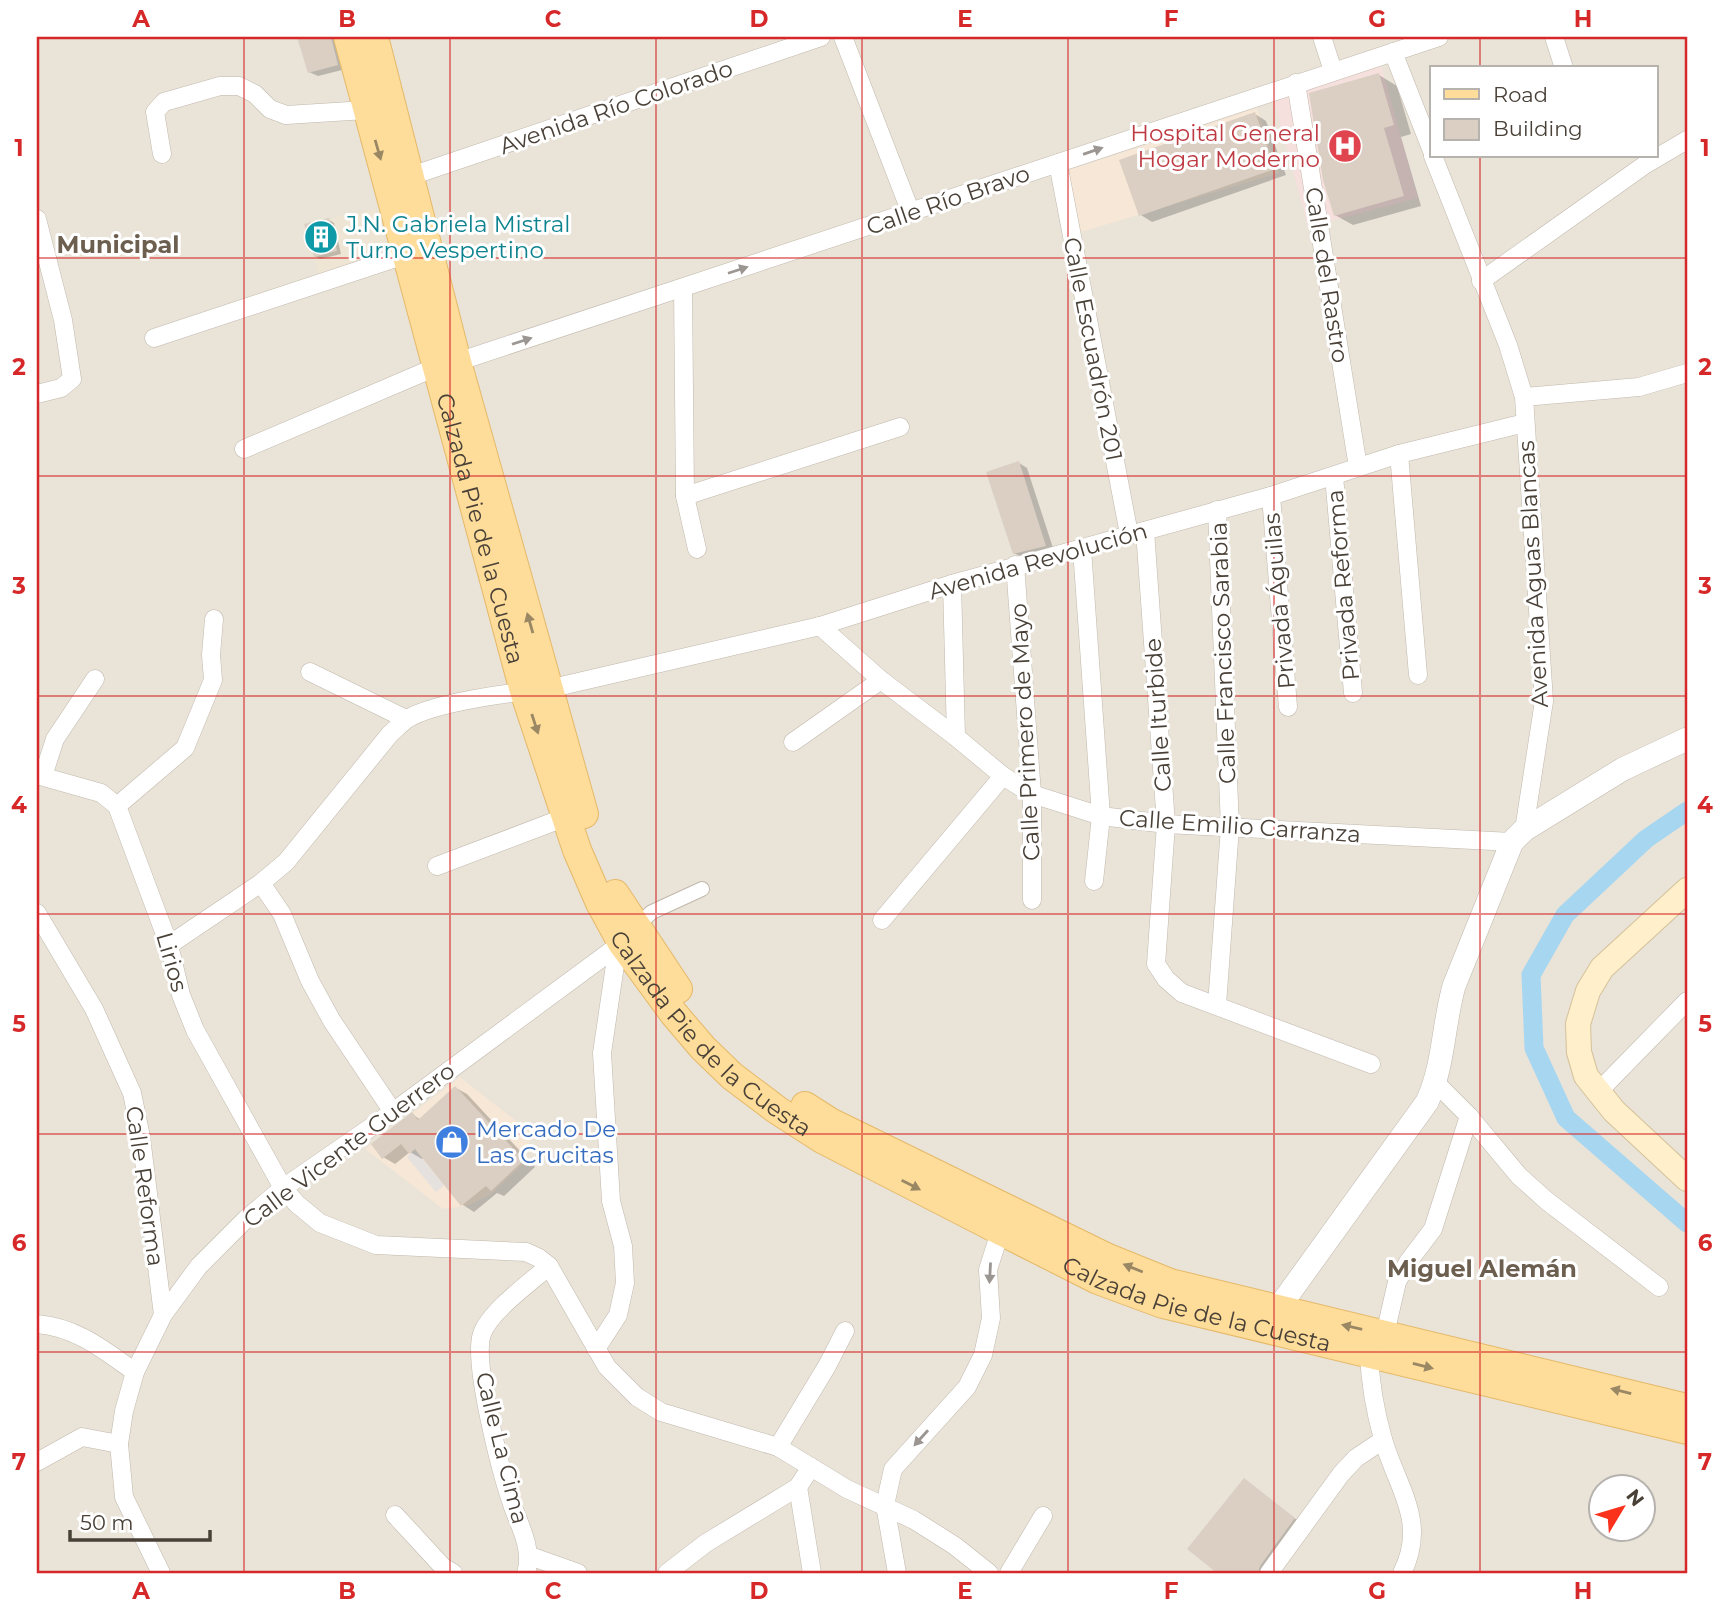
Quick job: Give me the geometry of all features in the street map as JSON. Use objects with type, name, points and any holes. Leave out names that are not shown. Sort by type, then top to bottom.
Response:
[{"type":"main road","name":"Calzada Pie de la Cuesta","points":[[348,37],[366,110],[408,254],[446,364],[536,690],[566,817],[600,903],[624,939],[687,1001],[714,1034],[746,1063],[870,1152],[1004,1219],[1170,1283],[1277,1310],[1377,1343],[1682,1425]]},
{"type":"main road","name":"Calzada Pie de la Cuesta","points":[[374,37],[411,176],[446,364]]},
{"type":"main road","name":"Calzada Pie de la Cuesta","points":[[536,690],[592,844],[616,895],[624,939]]},
{"type":"main road","points":[[1684,1170],[1614,1111],[1586,1076],[1579,1052],[1578,1024],[1588,991],[1602,968],[1687,890]]},
{"type":"main road","name":"Calzada Pie de la Cuesta","points":[[1004,1219],[1098,1280],[1163,1304],[1377,1343]]},
{"type":"street","name":"Avenida Río Colorado","points":[[411,176],[821,37]]},
{"type":"street","points":[[843,37],[911,213]]},
{"type":"street","points":[[1322,37],[1333,71]]},
{"type":"street","name":"Calle Río Bravo","points":[[244,449],[446,364],[1439,37]]},
{"type":"street","points":[[1554,37],[1563,66]]},
{"type":"street","name":"Avenida Aguas Blancas","points":[[1393,52],[1430,146]]},
{"type":"street","name":"Calle del Rastro","points":[[1296,83],[1358,467]]},
{"type":"street","points":[[162,154],[155,112],[164,102],[220,86],[239,86],[255,94],[270,108],[286,115],[366,110]]},
{"type":"street","points":[[1658,157],[1687,140]]},
{"type":"street","name":"Avenida Aguas Blancas","points":[[1277,1310],[1427,1102],[1436,1083],[1454,986],[1518,836],[1544,701],[1524,397],[1507,345],[1435,158]]},
{"type":"street","points":[[1482,281],[1656,158]]},
{"type":"street","name":"Calle Escuadrón 201","points":[[1058,163],[1137,532]]},
{"type":"street","points":[[37,219],[43,260],[66,332],[72,379],[61,388],[37,394]]},
{"type":"street","points":[[154,338],[408,254]]},
{"type":"street","points":[[683,288],[685,496],[697,549]]},
{"type":"street","points":[[1524,397],[1639,387],[1687,373]]},
{"type":"street","name":"Avenida Revolución","points":[[406,719],[432,708],[536,690],[820,626],[952,584],[1270,495],[1399,454],[1525,423]]},
{"type":"street","points":[[685,496],[900,426]]},
{"type":"street","points":[[1399,454],[1418,675]]},
{"type":"street","name":"Privada Reforma","points":[[1334,476],[1353,693]]},
{"type":"street","name":"Privada Águilas","points":[[1270,495],[1288,707]]},
{"type":"street","name":"Calle Francisco Sarabia","points":[[1217,510],[1230,827],[1217,1005]]},
{"type":"street","name":"Calle Iturbide","points":[[1137,532],[1166,824],[1156,964],[1166,979],[1182,993],[1217,1005]]},
{"type":"street","points":[[1082,549],[1101,816],[1094,881]]},
{"type":"street","name":"Calle Primero de Mayo","points":[[1016,565],[1032,794],[1032,900]]},
{"type":"street","points":[[952,584],[957,737]]},
{"type":"street","points":[[95,679],[55,739],[40,775],[101,793],[117,806],[185,748],[213,680],[211,655],[214,619]]},
{"type":"street","name":"Calle Emilio Carranza","points":[[820,626],[881,680],[957,737],[1003,776],[1032,794],[1101,816],[1166,824],[1518,836]]},
{"type":"street","points":[[169,945],[261,883],[286,862],[390,734],[406,719],[310,672]]},
{"type":"street","points":[[793,742],[881,680]]},
{"type":"street","points":[[1518,836],[1623,769],[1687,738]]},
{"type":"street","points":[[881,920],[1003,776]]},
{"type":"street","name":"Lirios","points":[[117,806],[169,945],[181,996],[195,1030],[283,1188],[298,1204],[320,1223],[376,1245],[526,1252],[549,1266]]},
{"type":"street","points":[[437,866],[566,817]]},
{"type":"street","points":[[261,883],[282,914],[310,981],[332,1021],[393,1112]]},
{"type":"street","points":[[596,1349],[618,1315],[625,1283],[623,1246],[611,1201],[602,1053],[615,965],[624,939],[652,912],[702,889]]},
{"type":"street","name":"Calle Reforma","points":[[37,913],[44,941],[94,1009],[132,1093],[141,1137],[163,1315]]},
{"type":"street","name":"Calle Vicente Guerrero","points":[[161,1573],[124,1497],[119,1444],[124,1411],[135,1372],[163,1315],[199,1266],[246,1219],[283,1188],[393,1112],[624,939]]},
{"type":"street","points":[[1598,1092],[1687,1001]]},
{"type":"street","points":[[1217,1005],[1371,1064]]},
{"type":"street","points":[[1436,1083],[1469,1116],[1519,1176],[1547,1201],[1659,1287]]},
{"type":"street","points":[[1402,1573],[1410,1558],[1413,1528],[1408,1502],[1383,1440],[1370,1382],[1377,1343],[1397,1282],[1408,1262],[1433,1229],[1469,1116]]},
{"type":"street","points":[[897,1573],[885,1505],[893,1469],[967,1387],[983,1355],[991,1318],[988,1270],[1004,1219]]},
{"type":"street","points":[[549,1266],[607,1367],[637,1396],[661,1412],[778,1447],[847,1489],[914,1520],[955,1546],[989,1573]]},
{"type":"street","name":"Calle La Cima","points":[[528,1565],[481,1380],[481,1334],[498,1311],[549,1266]]},
{"type":"street","points":[[37,1324],[55,1325],[87,1338],[135,1372]]},
{"type":"street","points":[[778,1447],[845,1331]]},
{"type":"street","points":[[37,1462],[82,1437],[119,1444]]},
{"type":"street","points":[[1269,1573],[1341,1474],[1356,1458],[1383,1440]]},
{"type":"street","points":[[667,1573],[706,1543],[799,1487],[811,1467]]},
{"type":"street","points":[[799,1487],[812,1573]]},
{"type":"street","points":[[395,1515],[443,1567],[453,1573]]},
{"type":"street","points":[[1009,1573],[1043,1516]]},
{"type":"street","points":[[528,1565],[578,1573]]},
{"type":"shaded area","points":[[37,37],[1687,37],[1687,1573],[37,1573]]},
{"type":"shaded area","name":"Hospital General Hogar Moderno","points":[[1381,65],[1418,198],[1308,227],[1272,94]]},
{"type":"shaded area","points":[[1257,108],[1278,173],[1078,233],[1063,172]]},
{"type":"shaded area","points":[[376,209],[394,268],[321,283],[304,224]]},
{"type":"shaded area","name":"Mercado De Las Crucitas","points":[[460,1077],[534,1135],[525,1149],[527,1160],[491,1194],[467,1206],[443,1209],[365,1149]]},
{"type":"shaded area","points":[[415,1150],[444,1185],[436,1192],[407,1157]]},
{"type":"building","points":[[297,37],[331,37],[338,65],[308,73]]},
{"type":"building","points":[[1379,73],[1394,125],[1384,128],[1404,196],[1334,216],[1323,180],[1309,93]]},
{"type":"building","points":[[1255,112],[1275,169],[1139,216],[1119,160]]},
{"type":"building","name":"J.N. Gabriela Mistral Turno Vespertino","points":[[329,218],[337,251],[314,257],[304,224]]},
{"type":"building","points":[[1019,461],[1046,546],[1013,554],[986,472]]},
{"type":"building","name":"Mercado De Las Crucitas","points":[[455,1086],[524,1160],[491,1191],[486,1186],[461,1206],[415,1149],[409,1154],[401,1144],[382,1159],[371,1144],[412,1112],[418,1120]]},
{"type":"building","points":[[1244,1478],[1295,1518],[1260,1566],[1258,1573],[1217,1573],[1187,1549]]},
{"type":"waterway","points":[[1687,811],[1646,839],[1565,915],[1531,975],[1534,1048],[1566,1118],[1687,1223]]},
{"type":"place","name":"Hospital General Hogar Moderno","points":[[1345,146]]},
{"type":"place","name":"J.N. Gabriela Mistral Turno Vespertino","points":[[321,237]]},
{"type":"place","name":"Mercado De Las Crucitas","points":[[452,1142]]},
{"type":"district","name":"Municipal","points":[[118,244]]},
{"type":"district","name":"Miguel Alemán","points":[[1482,1268]]}]
